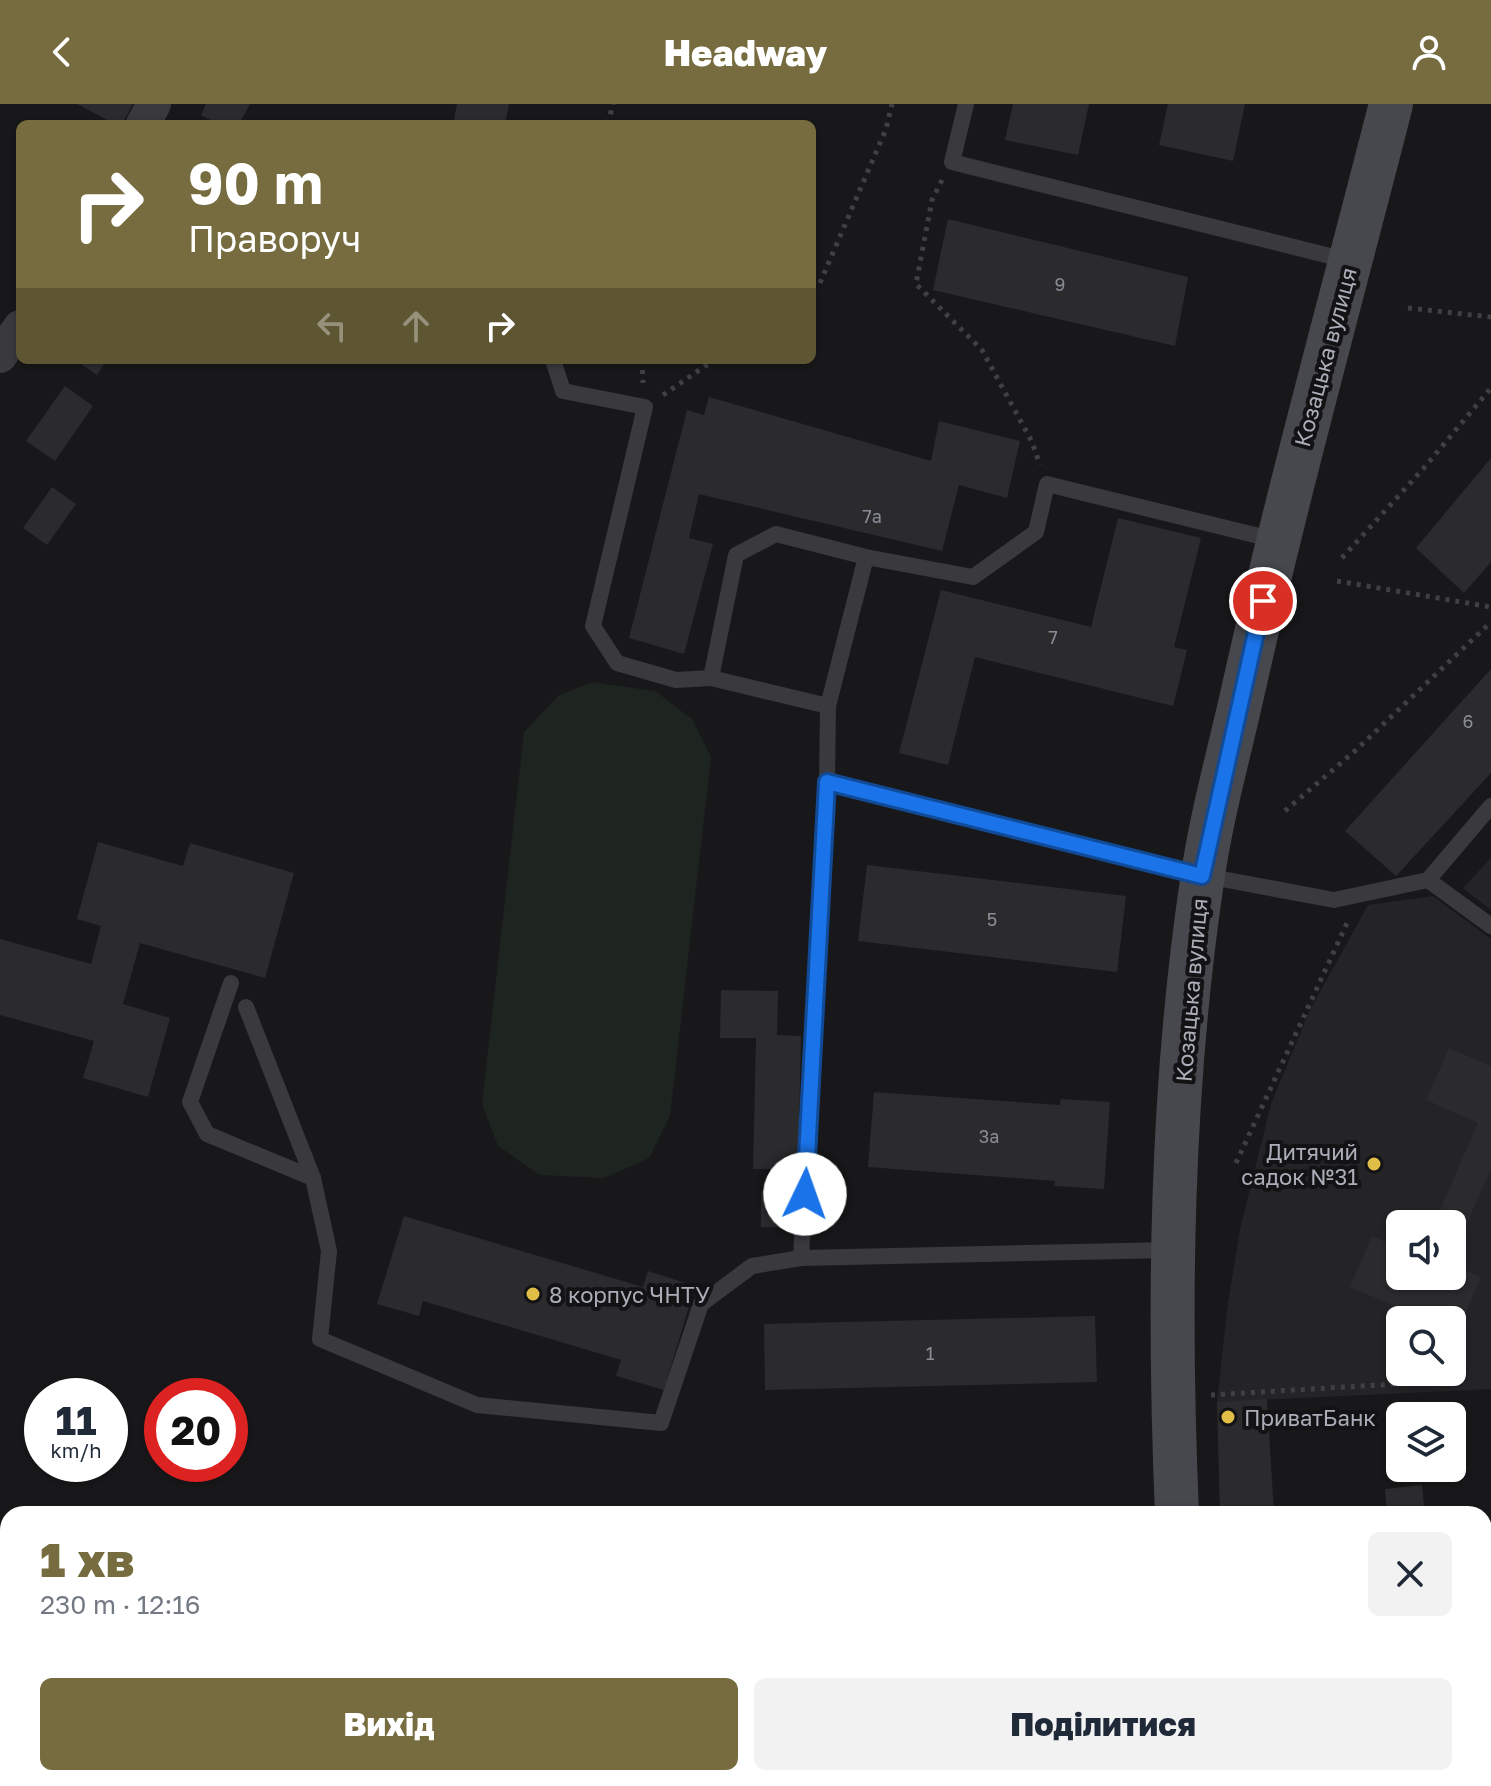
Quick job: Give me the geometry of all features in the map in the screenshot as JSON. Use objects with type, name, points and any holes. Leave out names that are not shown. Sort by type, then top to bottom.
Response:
[{"type":"main road","name":"Козацька вулиця","points":[[1177,1506],[1172,1395],[1172,1250],[1187,1000],[1202,876],[1277,540],[1391,104]]},
{"type":"street","points":[[0,356],[16,333]]},
{"type":"lane","points":[[966,104],[952,162],[1350,261]]},
{"type":"lane","points":[[554,364],[563,391],[645,407],[593,626],[617,663],[676,680],[711,678],[828,706]]},
{"type":"lane","points":[[711,678],[736,555],[776,534],[866,557],[973,577],[1036,532],[1047,484],[1277,540]]},
{"type":"lane","points":[[801,1258],[827,782],[828,706],[866,557]]},
{"type":"lane","points":[[827,782],[1202,876],[1334,900],[1428,880],[1491,806]]},
{"type":"lane","points":[[1428,880],[1491,926]]},
{"type":"lane","points":[[231,983],[190,1102],[207,1134],[313,1178]]},
{"type":"lane","points":[[246,1007],[313,1178],[329,1251],[320,1339],[477,1405],[661,1423],[701,1304],[752,1266],[801,1258],[1172,1250]]},
{"type":"path","points":[[816,286],[820,283],[886,129],[892,104]]},
{"type":"path","points":[[952,162],[932,200],[916,284],[982,350],[1032,442],[1047,484]]},
{"type":"path","points":[[1408,308],[1491,317]]},
{"type":"path","points":[[642,364],[645,407]]},
{"type":"path","points":[[645,407],[708,364]]},
{"type":"path","points":[[1342,558],[1491,388]]},
{"type":"path","points":[[1337,581],[1491,607]]},
{"type":"path","points":[[1285,811],[1356,750],[1491,622]]},
{"type":"path","points":[[1236,1163],[1361,894]]},
{"type":"path","points":[[1211,1395],[1386,1385]]},
{"type":"shaded area","points":[[592,682],[655,691],[692,719],[711,757],[670,1116],[649,1158],[604,1178],[540,1175],[498,1146],[482,1104],[524,732],[558,696]]},
{"type":"shaded area","points":[[1491,858],[1491,910],[1463,888]]},
{"type":"shaded area","name":"Дитячий садок №31","points":[[1433,896],[1491,939],[1491,1389],[1217,1402],[1240,1229],[1271,1104],[1309,1012],[1368,905]]},
{"type":"building","points":[[77,104],[133,104],[124,120],[107,120]]},
{"type":"building","points":[[206,104],[250,104],[241,120],[210,120],[201,115]]},
{"type":"building","points":[[457,104],[509,104],[506,120],[454,120]]},
{"type":"building","points":[[1013,104],[1089,104],[1078,155],[1005,140]]},
{"type":"building","points":[[1168,104],[1245,104],[1233,161],[1159,145]]},
{"type":"building","points":[[948,219],[1188,277],[1175,346],[933,290]]},
{"type":"building","points":[[81,364],[104,364],[97,375]]},
{"type":"building","points":[[65,386],[93,406],[55,461],[26,441]]},
{"type":"building","points":[[709,397],[931,461],[939,421],[1020,441],[1007,498],[959,485],[942,551],[699,494],[689,538],[713,544],[684,654],[629,638],[687,410],[704,415]]},
{"type":"building","points":[[1491,458],[1491,562],[1464,593],[1416,548]]},
{"type":"building","points":[[52,487],[76,504],[47,545],[23,528]]},
{"type":"building","points":[[1118,518],[1201,538],[1174,647],[1187,650],[1173,706],[975,657],[948,765],[899,753],[941,590],[1091,627]]},
{"type":"building","points":[[1491,669],[1491,773],[1396,876],[1345,831]]},
{"type":"building","points":[[98,842],[183,866],[190,843],[294,873],[265,978],[140,943],[123,1004],[170,1018],[148,1097],[83,1078],[94,1041],[0,1015],[0,939],[91,964],[101,926],[77,919]]},
{"type":"building","points":[[867,865],[1126,896],[1117,972],[858,941]]},
{"type":"building","points":[[721,990],[778,991],[777,1035],[801,1036],[798,1169],[753,1169],[756,1038],[720,1038]]},
{"type":"building","points":[[1449,1048],[1491,1066],[1491,1168],[1466,1226],[1466,1210],[1440,1210],[1478,1123],[1426,1100]]},
{"type":"building","points":[[874,1092],[1060,1105],[1061,1099],[1110,1102],[1104,1189],[1054,1186],[1055,1181],[868,1167]]},
{"type":"building","points":[[761,1191],[792,1191],[792,1227],[761,1227]]},
{"type":"building","name":"8 корпус ЧНТУ","points":[[404,1216],[643,1287],[648,1271],[695,1286],[664,1390],[616,1376],[621,1360],[423,1301],[419,1316],[377,1304]]},
{"type":"building","points":[[1372,1236],[1386,1242],[1386,1290],[1466,1290],[1466,1270],[1481,1277],[1466,1312],[1466,1306],[1394,1306],[1350,1287]]},
{"type":"building","points":[[1095,1316],[1097,1382],[765,1390],[764,1324]]},
{"type":"building","points":[[1267,1399],[1274,1506],[1220,1506],[1217,1402]]},
{"type":"building","points":[[1422,1485],[1424,1506],[1386,1506],[1385,1489]]},
{"type":"place","name":"Дитячий садок №31","points":[[1374,1164]]},
{"type":"place","name":"8 корпус ЧНТУ","points":[[533,1294]]},
{"type":"place","name":"ПриватБанк","points":[[1228,1417]]},
{"type":"route","points":[[805,1194],[827,782],[1202,876],[1263,601]]}]
